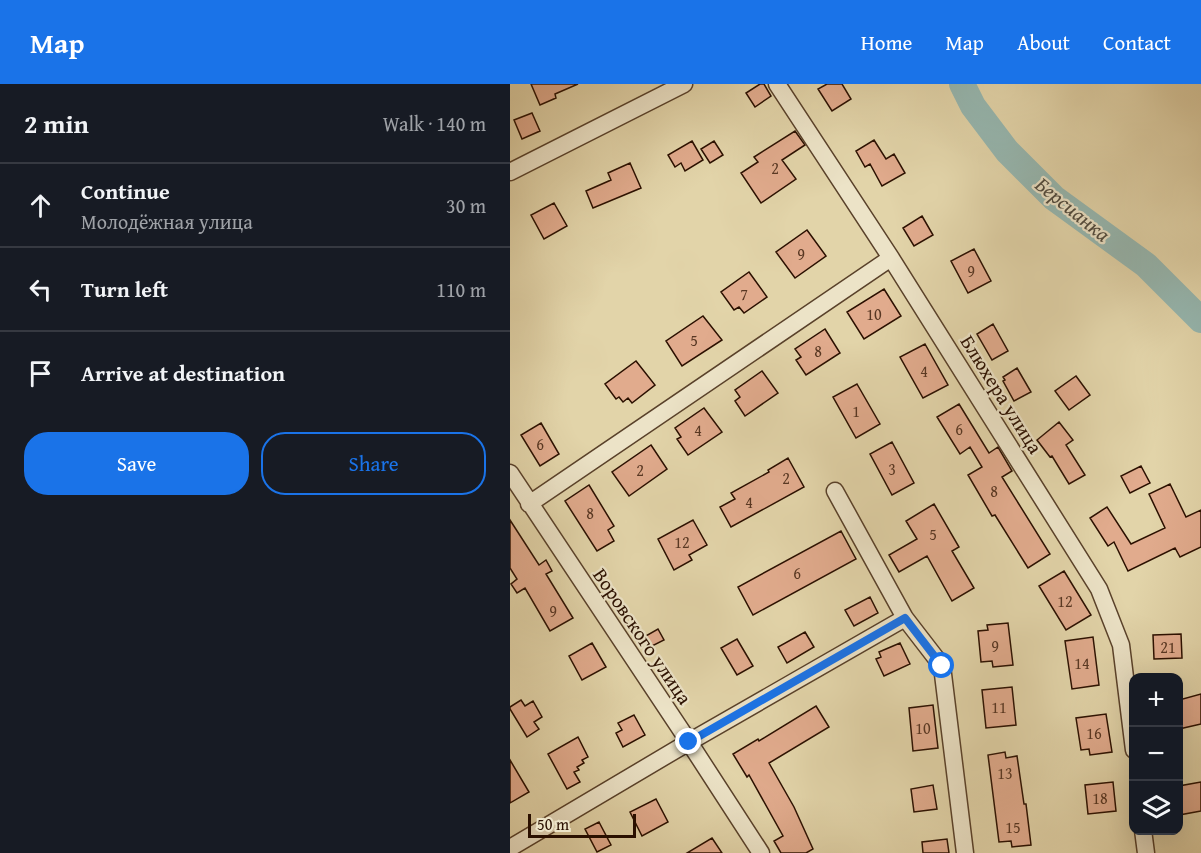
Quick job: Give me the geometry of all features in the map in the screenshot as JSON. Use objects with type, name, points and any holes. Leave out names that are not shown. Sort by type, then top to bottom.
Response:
[{"type":"street","points":[[510,172],[684,84]]},
{"type":"street","name":"Блюхера улица","points":[[777,84],[891,258],[1099,589],[1121,645],[1131,727]]},
{"type":"street","points":[[530,504],[891,258]]},
{"type":"street","name":"Воровского улица","points":[[510,473],[761,853]]},
{"type":"street","points":[[835,491],[905,618],[942,666],[965,853]]},
{"type":"street","points":[[510,848],[905,618]]},
{"type":"street","points":[[1144,835],[1146,853]]},
{"type":"building","points":[[531,84],[578,84],[555,94],[556,98],[540,105]]},
{"type":"building","points":[[764,84],[771,96],[755,107],[746,93]]},
{"type":"building","points":[[827,84],[842,84],[851,99],[832,111],[818,89]]},
{"type":"building","points":[[532,113],[540,131],[522,139],[514,120]]},
{"type":"building","points":[[795,131],[805,145],[782,160],[796,179],[761,203],[741,173],[758,162],[754,157]]},
{"type":"building","points":[[874,140],[886,159],[894,154],[905,173],[882,186],[870,164],[865,167],[856,151]]},
{"type":"building","points":[[692,141],[703,160],[685,171],[681,163],[675,167],[668,155]]},
{"type":"building","points":[[714,141],[723,155],[710,163],[701,149]]},
{"type":"building","points":[[630,163],[641,188],[593,208],[586,191],[611,180],[608,173]]},
{"type":"building","points":[[554,203],[567,226],[544,239],[531,215]]},
{"type":"building","points":[[922,216],[933,235],[914,246],[903,228]]},
{"type":"building","points":[[807,230],[826,256],[795,278],[776,252]]},
{"type":"building","points":[[974,249],[991,281],[968,293],[951,261]]},
{"type":"building","points":[[749,272],[767,297],[744,313],[739,307],[734,310],[721,292]]},
{"type":"building","points":[[884,289],[901,316],[864,339],[847,312]]},
{"type":"building","points":[[703,316],[722,340],[682,366],[666,341]]},
{"type":"building","points":[[993,324],[1008,351],[992,360],[977,334]]},
{"type":"building","points":[[825,329],[840,353],[806,375],[796,360],[801,357],[795,349]]},
{"type":"building","points":[[925,344],[948,385],[923,398],[900,357]]},
{"type":"building","points":[[636,361],[655,385],[632,403],[628,398],[623,402],[619,397],[616,399],[605,384]]},
{"type":"building","points":[[1017,368],[1031,392],[1014,401],[1003,377]]},
{"type":"building","points":[[762,371],[778,393],[745,416],[735,401],[740,397],[735,390]]},
{"type":"building","points":[[1076,376],[1090,395],[1069,410],[1055,391]]},
{"type":"building","points":[[857,384],[880,424],[856,438],[833,397]]},
{"type":"building","points":[[959,404],[989,453],[998,447],[1012,471],[1002,477],[1050,554],[1028,568],[995,515],[992,516],[968,475],[982,467],[970,447],[960,454],[937,417]]},
{"type":"building","points":[[704,408],[722,432],[688,455],[677,439],[681,437],[675,428]]},
{"type":"building","points":[[1059,422],[1073,440],[1066,445],[1085,475],[1069,484],[1052,456],[1050,457],[1037,440]]},
{"type":"building","points":[[541,423],[559,454],[540,466],[521,435]]},
{"type":"building","points":[[892,442],[914,483],[892,495],[870,454]]},
{"type":"building","points":[[651,445],[667,469],[629,496],[612,472]]},
{"type":"building","points":[[788,458],[804,487],[731,527],[720,507],[735,499],[731,493],[769,472],[768,470]]},
{"type":"building","points":[[1141,466],[1150,483],[1130,493],[1121,476]]},
{"type":"building","points":[[1170,484],[1186,517],[1201,510],[1201,547],[1180,557],[1175,548],[1128,571],[1114,542],[1108,546],[1090,518],[1107,507],[1131,544],[1165,528],[1149,494]]},
{"type":"building","points":[[589,485],[614,526],[608,530],[614,541],[597,551],[565,501]]},
{"type":"building","points":[[934,504],[959,547],[952,551],[974,588],[952,601],[927,556],[899,572],[889,555],[917,539],[906,521]]},
{"type":"building","points":[[510,520],[539,565],[546,560],[552,571],[546,574],[573,618],[550,631],[525,588],[517,593],[511,584],[517,579],[510,568]]},
{"type":"building","points":[[693,520],[707,545],[689,555],[692,560],[674,570],[658,539]]},
{"type":"building","points":[[841,531],[856,559],[753,615],[738,587]]},
{"type":"building","points":[[1064,571],[1091,615],[1066,630],[1039,586]]},
{"type":"building","points":[[870,597],[878,613],[854,626],[845,610]]},
{"type":"building","points":[[1008,623],[1013,665],[993,667],[992,661],[981,662],[978,631],[988,630],[987,625]]},
{"type":"building","points":[[658,629],[664,640],[650,647],[644,637]]},
{"type":"building","points":[[805,632],[814,647],[787,663],[778,647]]},
{"type":"building","points":[[1181,634],[1182,658],[1154,659],[1153,635]]},
{"type":"building","points":[[1093,637],[1099,685],[1072,689],[1065,641]]},
{"type":"building","points":[[737,639],[753,666],[737,675],[721,648]]},
{"type":"building","points":[[592,643],[606,667],[582,680],[569,656]]},
{"type":"building","points":[[900,643],[910,664],[884,676],[876,659],[881,657],[879,652]]},
{"type":"building","points":[[1012,687],[1016,725],[986,728],[982,690]]},
{"type":"building","points":[[1201,694],[1201,724],[1183,728],[1183,699]]},
{"type":"building","points":[[521,700],[525,706],[533,701],[542,717],[534,722],[539,729],[527,737],[510,709]]},
{"type":"building","points":[[933,705],[938,748],[913,751],[909,708]]},
{"type":"building","points":[[816,706],[829,727],[769,763],[794,807],[813,849],[806,853],[781,853],[774,841],[783,836],[749,775],[747,777],[733,754]]},
{"type":"building","points":[[1106,714],[1112,752],[1090,755],[1089,749],[1081,750],[1076,718]]},
{"type":"building","points":[[634,715],[645,735],[623,747],[616,733],[622,730],[618,723]]},
{"type":"building","points":[[578,737],[588,757],[582,760],[584,763],[577,767],[579,770],[574,772],[580,782],[567,789],[548,754]]},
{"type":"building","points":[[1005,752],[1006,758],[1017,756],[1031,845],[1012,847],[1011,841],[999,842],[988,755]]},
{"type":"building","points":[[510,760],[529,792],[510,803]]},
{"type":"building","points":[[1113,782],[1116,811],[1088,814],[1085,785]]},
{"type":"building","points":[[1201,782],[1201,811],[1183,814],[1183,785]]},
{"type":"building","points":[[933,785],[937,809],[914,812],[911,789]]},
{"type":"building","points":[[656,799],[668,822],[642,836],[630,812]]},
{"type":"building","points":[[599,822],[611,845],[597,852],[585,829]]},
{"type":"building","points":[[712,838],[722,853],[687,853]]},
{"type":"building","points":[[947,839],[949,853],[923,853],[922,842]]},
{"type":"waterway","name":"Берсианка","points":[[962,84],[973,106],[1007,151],[1054,198],[1146,265],[1201,320]]},
{"type":"route","points":[[689,742],[905,618],[942,666]]}]
